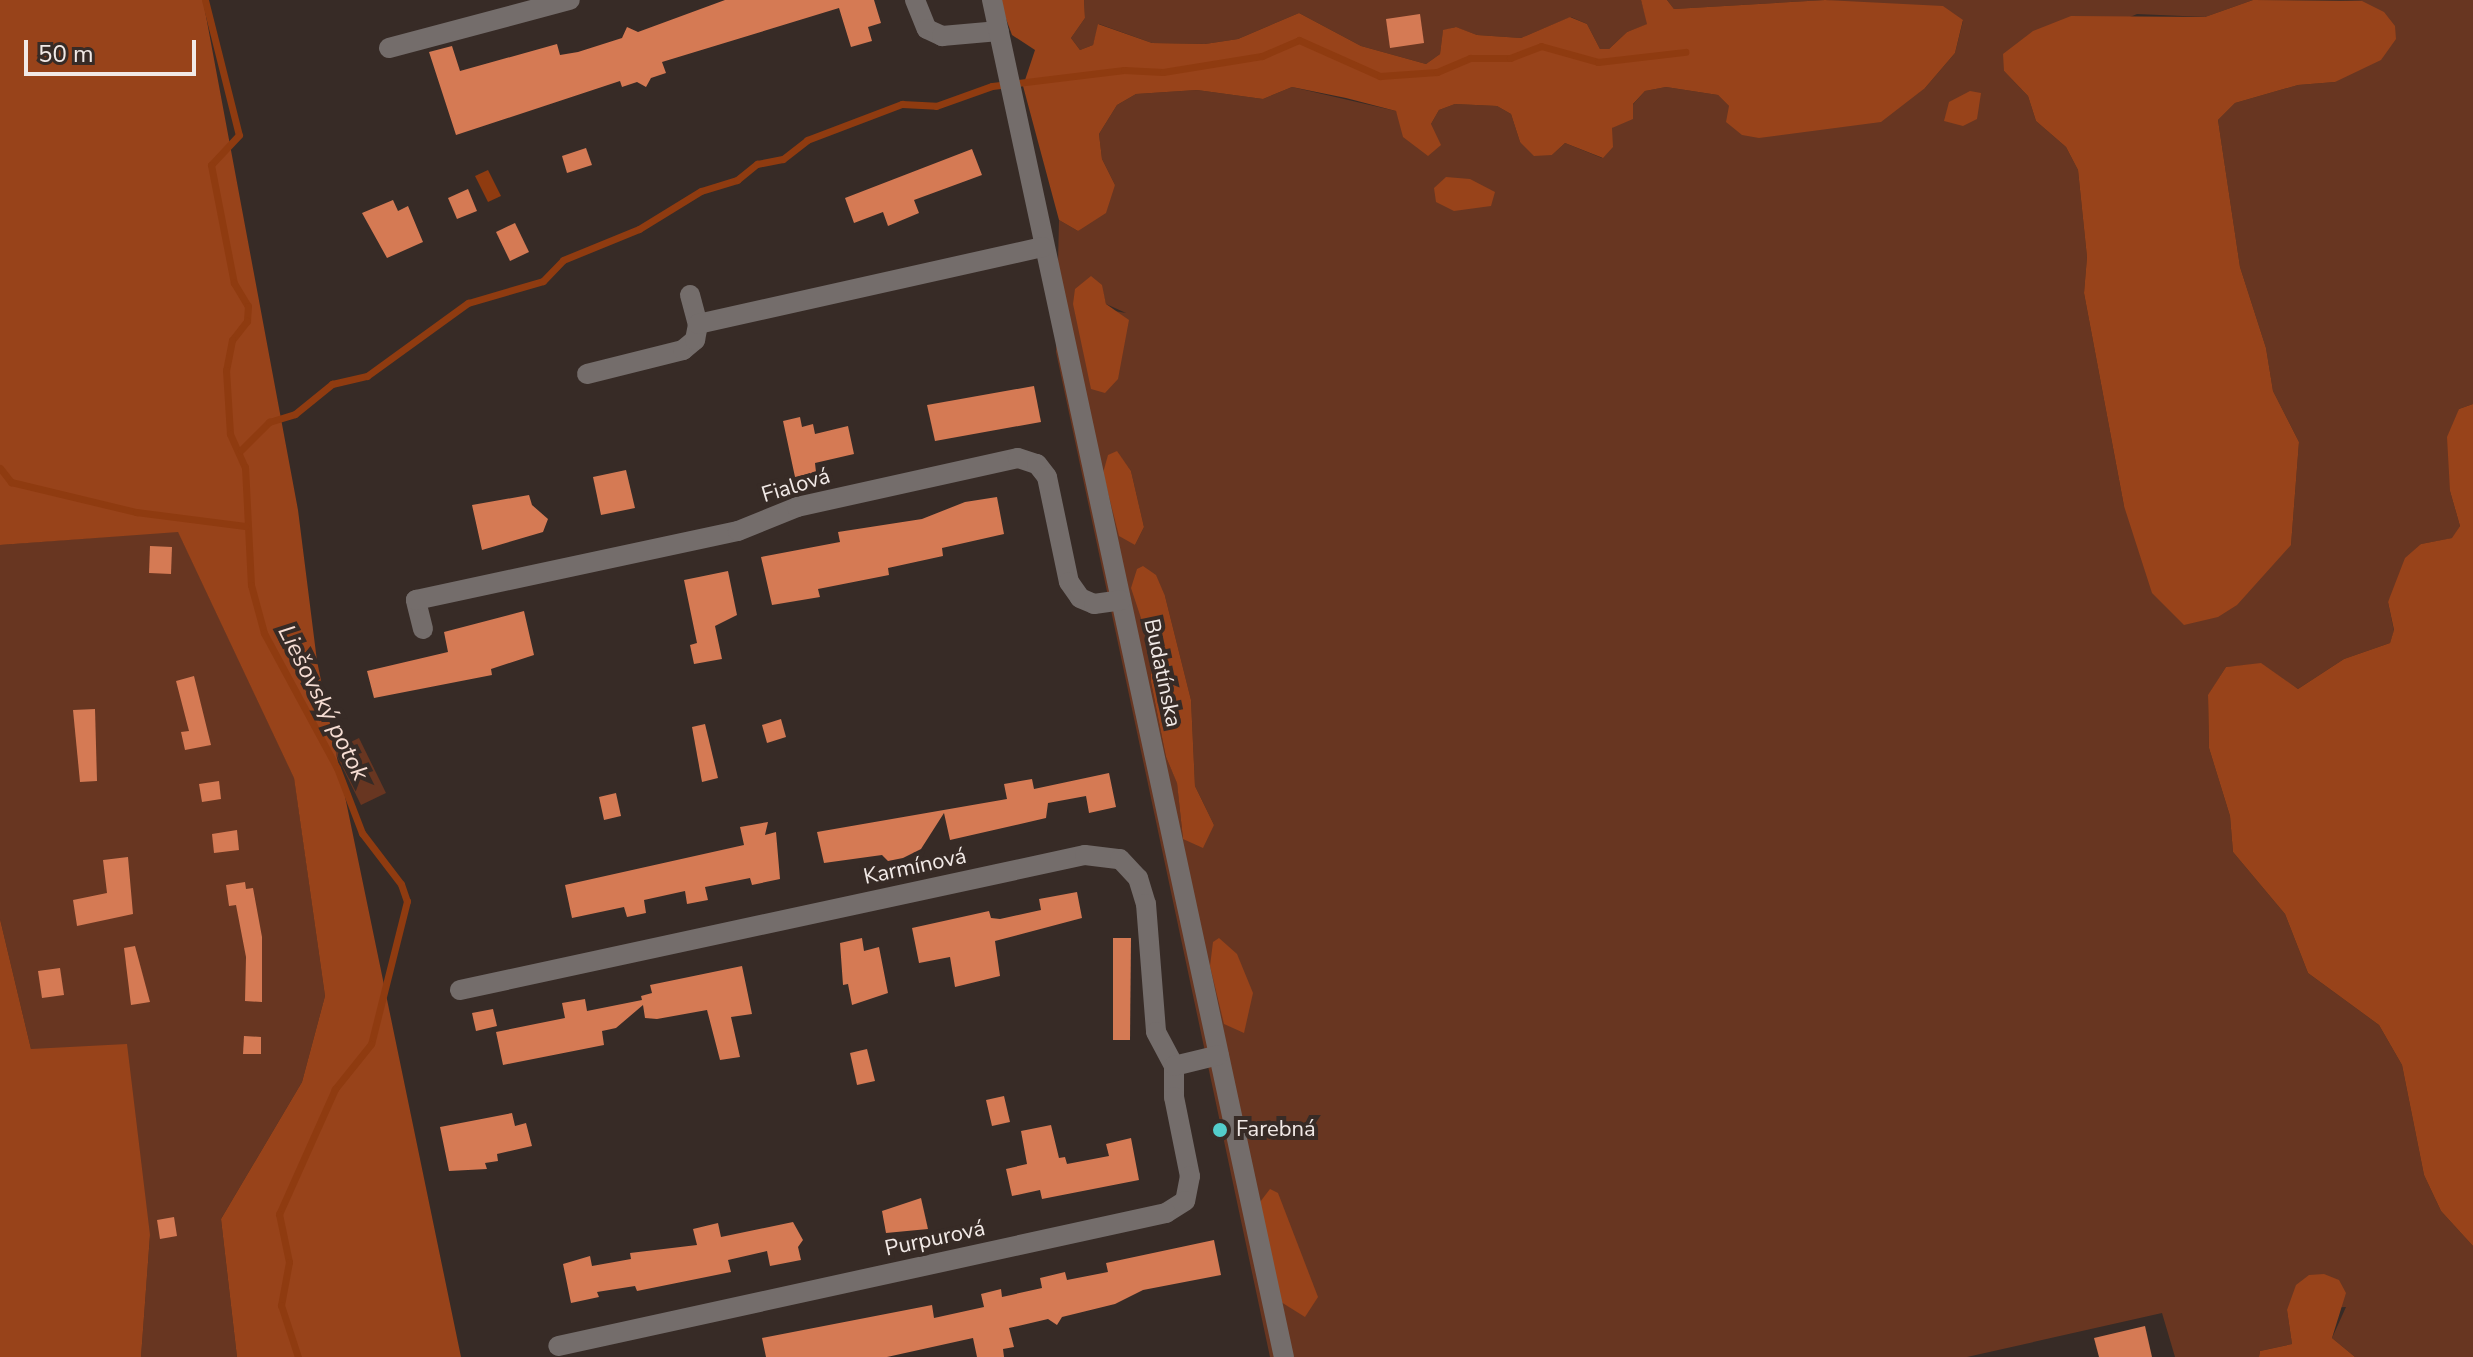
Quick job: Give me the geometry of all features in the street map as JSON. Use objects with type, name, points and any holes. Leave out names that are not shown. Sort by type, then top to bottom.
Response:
[{"type":"street","points":[[389,48],[570,0]]},
{"type":"street","points":[[915,0],[919,19],[942,36],[999,31]]},
{"type":"street","name":"Budatínska","points":[[992,0],[1284,1357]]},
{"type":"street","points":[[698,324],[1043,247]]},
{"type":"street","points":[[587,374],[683,350],[695,340],[698,324],[690,295]]},
{"type":"street","name":"Fialová","points":[[423,629],[416,600],[738,531],[797,507],[1018,458],[1037,464],[1047,477],[1069,582],[1080,598],[1094,604],[1121,600]]},
{"type":"street","name":"Karmínová","points":[[460,990],[1085,855],[1120,859],[1138,878],[1146,904],[1156,1032],[1174,1066]]},
{"type":"street","points":[[1174,1066],[1219,1055]]},
{"type":"street","name":"Purpurová","points":[[558,1346],[1166,1213],[1185,1201],[1190,1176],[1174,1097],[1174,1066]]},
{"type":"shaded area","points":[[0,0],[203,0],[298,510],[317,661],[461,1357],[237,1357],[221,1219],[302,1082],[325,996],[294,778],[178,532],[0,545]]},
{"type":"shaded area","points":[[999,0],[1084,0],[1085,18],[1071,38],[1080,50],[1093,45],[1098,24],[1152,43],[1205,44],[1238,39],[1299,13],[1361,46],[1426,64],[1440,54],[1443,30],[1456,27],[1477,35],[1521,38],[1570,17],[1587,24],[1600,49],[1609,49],[1627,32],[1647,24],[1641,0],[1667,0],[1674,9],[1825,0],[1943,6],[1963,20],[1955,53],[1925,88],[1881,122],[1759,138],[1742,135],[1726,122],[1729,106],[1718,95],[1666,87],[1645,91],[1633,104],[1633,119],[1612,128],[1613,147],[1603,158],[1565,143],[1552,155],[1534,156],[1520,142],[1511,114],[1497,106],[1455,104],[1439,110],[1431,124],[1441,145],[1428,156],[1403,137],[1396,111],[1346,98],[1292,87],[1263,99],[1197,90],[1136,94],[1117,105],[1099,134],[1102,159],[1115,185],[1106,213],[1078,231],[1059,220],[1023,86],[1035,50],[1012,35]]},
{"type":"shaded area","points":[[1084,0],[1641,0],[1648,24],[1627,32],[1609,49],[1600,49],[1587,24],[1571,17],[1521,38],[1477,35],[1455,27],[1443,31],[1440,54],[1426,64],[1361,46],[1299,13],[1238,39],[1205,44],[1152,43],[1099,24],[1093,45],[1080,50],[1071,38],[1085,18]]},
{"type":"shaded area","points":[[1667,0],[1825,0],[1674,9]]},
{"type":"shaded area","points":[[1825,0],[2253,0],[2205,17],[2137,14],[2004,71],[2028,96],[2036,121],[2066,147],[2078,170],[2087,257],[2084,293],[2124,506],[2291,545],[2299,442],[2273,391],[2266,348],[2240,267],[2218,120],[2235,103],[2298,85],[2335,82],[2362,1],[2340,0],[2473,0],[2473,404],[2459,409],[2450,491],[2460,526],[2453,538],[2421,544],[2388,602],[2394,631],[2390,643],[2344,659],[2298,689],[2261,664],[2226,667],[2208,696],[2209,748],[2230,816],[2233,852],[2285,914],[2308,973],[2379,1025],[2402,1065],[2424,1175],[2441,1211],[2473,1246],[2473,1357],[2355,1357],[2332,1338],[2346,1307],[2287,1310],[2292,1344],[2260,1351],[2259,1357],[2175,1357],[2162,1313],[1967,1357],[1270,1357],[1056,352],[1059,220],[1078,231],[1115,185],[1102,159],[1099,134],[1117,105],[1136,94],[1197,90],[1263,99],[1292,87],[1396,111],[1404,126],[1431,124],[1439,110],[1455,104],[1497,106],[1511,114],[1520,142],[1552,155],[1565,143],[1602,158],[1612,128],[1645,91],[1666,87],[1718,95],[1729,106],[1925,88],[1955,53],[1963,21]],"holes":[[[1101,285],[1106,304],[1126,313],[1073,304]],[[1116,451],[1131,471],[1144,527],[1135,545]],[[1165,596],[1191,700],[1195,786],[1214,825],[1183,839],[1177,782],[1166,757],[1151,682],[1150,645]]]},
{"type":"shaded area","points":[[2253,0],[2362,1],[2384,12],[2395,26],[2396,39],[2381,60],[2335,82],[2298,85],[2235,103],[2218,120],[2240,267],[2266,348],[2273,391],[2299,442],[2291,545],[2237,605],[2218,617],[2184,625],[2152,593],[2124,506],[2084,293],[2087,257],[2078,170],[2066,147],[2036,121],[2028,96],[2004,71],[2003,54],[2033,31],[2071,16],[2205,17]]},
{"type":"shaded area","points":[[1970,91],[1981,93],[1977,119],[1963,126],[1944,121],[1949,102]]},
{"type":"shaded area","points":[[488,170],[501,196],[488,202],[475,176]]},
{"type":"shaded area","points":[[1446,177],[1470,179],[1495,192],[1491,206],[1454,211],[1436,202],[1434,188]]},
{"type":"shaded area","points":[[1091,276],[1102,285],[1106,304],[1129,320],[1118,379],[1105,393],[1091,389],[1073,304],[1075,289]]},
{"type":"shaded area","points":[[2473,404],[2473,1246],[2441,1211],[2424,1175],[2402,1065],[2379,1025],[2308,973],[2285,914],[2233,852],[2230,816],[2209,748],[2208,695],[2226,667],[2261,663],[2298,689],[2344,659],[2390,643],[2394,630],[2388,602],[2405,558],[2421,544],[2452,538],[2460,526],[2450,491],[2447,437],[2459,409]]},
{"type":"shaded area","points":[[1117,451],[1131,471],[1144,527],[1135,545],[1119,536],[1103,473],[1108,455]]},
{"type":"shaded area","points":[[178,531],[294,777],[325,996],[302,1082],[221,1219],[237,1357],[141,1357],[150,1235],[31,1049],[0,919],[0,545]]},
{"type":"shaded area","points":[[1143,566],[1156,575],[1165,596],[1191,700],[1195,786],[1214,825],[1203,848],[1183,839],[1177,783],[1166,757],[1151,682],[1150,645],[1131,588],[1137,569]]},
{"type":"shaded area","points":[[359,738],[386,793],[361,805],[334,750]]},
{"type":"shaded area","points":[[0,919],[31,1049],[127,1044],[150,1235],[141,1357],[0,1357]]},
{"type":"shaded area","points":[[1219,938],[1237,954],[1253,993],[1244,1033],[1224,1024],[1210,966],[1213,942]]},
{"type":"shaded area","points":[[1270,1189],[1278,1193],[1318,1297],[1305,1317],[1281,1302],[1260,1202]]},
{"type":"shaded area","points":[[2324,1274],[2339,1280],[2346,1293],[2332,1338],[2355,1357],[2259,1357],[2260,1351],[2292,1344],[2287,1310],[2296,1285],[2309,1275]]},
{"type":"building","points":[[725,0],[874,0],[881,23],[868,27],[872,41],[851,47],[839,8],[662,62],[666,73],[651,78],[646,87],[637,82],[622,87],[620,81],[456,135],[429,52],[452,46],[460,71],[557,44],[560,55],[578,52],[622,38],[627,27],[638,32]]},
{"type":"building","points":[[1420,14],[1424,43],[1390,48],[1386,19]]},
{"type":"building","points":[[586,148],[592,165],[567,173],[562,156]]},
{"type":"building","points":[[972,149],[982,175],[914,200],[919,213],[888,226],[883,212],[854,223],[845,198]]},
{"type":"building","points":[[468,189],[477,211],[457,219],[448,198]]},
{"type":"building","points":[[393,200],[398,211],[408,206],[423,242],[387,258],[362,213]]},
{"type":"building","points":[[515,223],[529,252],[510,261],[496,232]]},
{"type":"building","points":[[1034,386],[1041,422],[935,441],[927,405]]},
{"type":"building","points":[[800,417],[802,427],[813,424],[815,434],[848,426],[854,454],[815,463],[816,472],[795,477],[783,421]]},
{"type":"building","points":[[626,470],[635,508],[601,515],[593,477]]},
{"type":"building","points":[[529,495],[532,505],[548,519],[543,532],[482,550],[472,505]]},
{"type":"building","points":[[997,497],[1004,534],[942,548],[943,556],[888,568],[889,575],[818,589],[820,597],[772,605],[761,557],[840,542],[838,532],[922,519],[965,502]]},
{"type":"building","points":[[150,546],[172,547],[171,574],[149,573]]},
{"type":"building","points":[[728,571],[737,615],[715,626],[722,659],[694,664],[690,645],[697,643],[684,580]]},
{"type":"building","points":[[524,611],[534,655],[491,669],[492,675],[374,698],[367,671],[448,652],[444,632]]},
{"type":"building","points":[[194,676],[211,745],[185,750],[181,732],[189,731],[176,681]]},
{"type":"building","points":[[95,709],[97,781],[80,782],[73,710]]},
{"type":"building","points":[[781,719],[786,737],[767,743],[762,725]]},
{"type":"building","points":[[705,724],[718,778],[702,782],[692,727]]},
{"type":"building","points":[[1109,773],[1116,807],[1089,813],[1086,796],[1048,803],[1046,818],[950,840],[944,813],[921,849],[903,858],[888,861],[882,855],[824,863],[817,832],[1007,799],[1004,784],[1032,779],[1034,789]]},
{"type":"building","points":[[219,781],[221,799],[202,802],[199,784]]},
{"type":"building","points":[[616,793],[621,816],[604,820],[599,797]]},
{"type":"building","points":[[768,822],[765,835],[776,832],[780,879],[752,885],[750,878],[705,887],[708,900],[687,904],[685,891],[644,900],[646,913],[627,917],[624,907],[572,918],[565,885],[744,845],[740,827]]},
{"type":"building","points":[[237,830],[239,850],[214,853],[212,834]]},
{"type":"building","points":[[128,857],[133,914],[77,926],[73,900],[107,893],[103,860]]},
{"type":"building","points":[[245,882],[246,889],[253,888],[262,937],[262,1002],[245,1001],[246,957],[236,905],[229,906],[226,885]]},
{"type":"building","points":[[1077,892],[1082,918],[995,941],[1000,976],[955,987],[950,957],[919,963],[912,928],[989,911],[991,918],[1000,919],[1041,910],[1039,899]]},
{"type":"building","points":[[862,938],[864,951],[879,947],[888,993],[852,1005],[848,984],[843,985],[840,943]]},
{"type":"building","points":[[1113,938],[1131,938],[1130,1040],[1113,1040]]},
{"type":"building","points":[[135,946],[150,1002],[131,1005],[124,948]]},
{"type":"building","points":[[742,966],[752,1014],[731,1017],[740,1057],[720,1060],[707,1010],[657,1019],[645,1018],[643,1005],[616,1028],[602,1031],[604,1045],[503,1065],[496,1032],[565,1018],[562,1003],[585,999],[587,1011],[642,1000],[641,996],[652,993],[650,985]]},
{"type":"building","points":[[60,968],[64,995],[42,998],[38,971]]},
{"type":"building","points":[[493,1009],[497,1026],[476,1031],[472,1013]]},
{"type":"building","points":[[244,1036],[261,1037],[261,1054],[243,1054]]},
{"type":"building","points":[[867,1049],[875,1081],[857,1085],[850,1053]]},
{"type":"building","points":[[1004,1096],[1010,1122],[992,1126],[986,1100]]},
{"type":"building","points":[[512,1113],[515,1126],[526,1123],[532,1146],[497,1154],[498,1161],[485,1163],[487,1169],[449,1171],[440,1127]]},
{"type":"building","points":[[1051,1125],[1059,1158],[1065,1157],[1067,1164],[1109,1156],[1106,1144],[1131,1138],[1139,1180],[1042,1199],[1040,1190],[1012,1196],[1006,1169],[1027,1164],[1021,1131]]},
{"type":"building","points":[[921,1198],[928,1229],[886,1233],[882,1211]]},
{"type":"building","points":[[174,1217],[177,1236],[160,1239],[157,1220]]},
{"type":"building","points":[[793,1222],[803,1240],[798,1247],[801,1260],[770,1266],[767,1251],[728,1260],[731,1272],[637,1291],[635,1286],[597,1292],[599,1297],[571,1303],[563,1264],[590,1256],[592,1266],[631,1259],[630,1253],[697,1245],[693,1229],[718,1223],[721,1237]]},
{"type":"building","points":[[1214,1240],[1221,1275],[1143,1290],[1115,1304],[1062,1317],[1057,1325],[1048,1319],[1009,1328],[1014,1347],[1003,1349],[1004,1357],[977,1357],[973,1338],[887,1357],[766,1357],[762,1338],[932,1305],[934,1318],[984,1307],[981,1294],[1001,1289],[1002,1297],[1042,1288],[1040,1278],[1065,1272],[1067,1280],[1108,1272],[1106,1263]]},
{"type":"building","points":[[2145,1326],[2152,1357],[2099,1357],[2094,1338]]},
{"type":"waterway","name":"Liešovský potok","points":[[205,0],[239,135],[211,165],[234,283],[248,306],[247,321],[232,340],[226,370],[230,434],[245,467],[251,585],[264,633],[337,768],[362,833],[401,884],[407,901],[371,1044],[335,1089],[279,1214],[289,1262],[281,1305],[298,1357]]},
{"type":"waterway","points":[[241,450],[269,422],[295,414],[332,384],[367,376],[468,303],[543,281],[563,260],[639,229],[701,191],[737,180],[757,164],[783,159],[807,140],[902,104],[936,106],[992,86],[1124,70],[1163,72],[1262,56],[1299,40],[1380,76],[1437,72],[1470,58],[1510,58],[1541,46],[1598,62],[1685,52]]},
{"type":"waterway","points":[[0,468],[11,482],[136,512],[245,526]]},
{"type":"place","name":"Farebná","points":[[1220,1130]]}]
